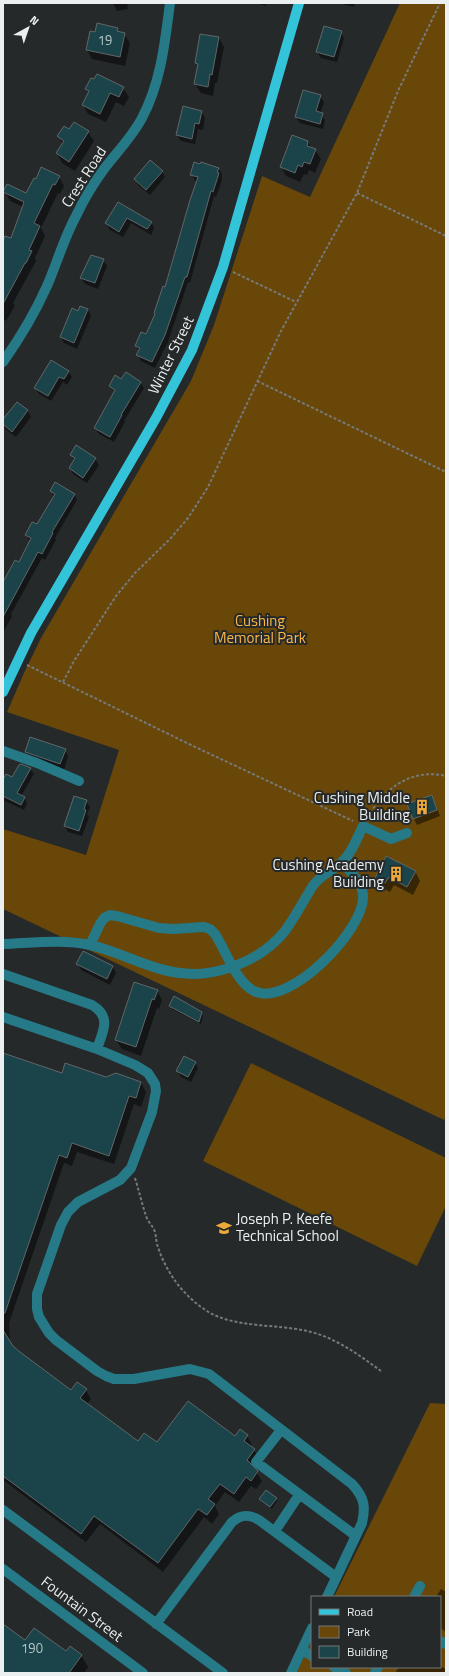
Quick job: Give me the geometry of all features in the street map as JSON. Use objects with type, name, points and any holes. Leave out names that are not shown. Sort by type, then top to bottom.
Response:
[{"type":"main road","name":"Winter Street","points":[[3,692],[43,611],[181,373],[202,328],[223,267],[299,3]]},
{"type":"street","name":"Crest Road","points":[[3,362],[24,331],[38,305],[67,235],[84,200],[104,169],[134,132],[142,117],[160,71],[170,3]]},
{"type":"street","points":[[3,751],[37,763],[79,781]]},
{"type":"street","points":[[3,944],[62,942],[90,945],[121,954],[158,969],[180,974],[207,973],[233,967],[248,960],[273,944],[292,921],[318,879],[342,862],[351,850],[363,826],[391,839],[408,833]]},
{"type":"street","points":[[90,945],[104,918],[110,915],[159,928],[185,929],[204,927],[210,929],[215,934],[233,967],[248,988],[260,994],[268,994],[289,987],[313,972],[341,942],[352,926],[363,902],[361,886],[342,862]]},
{"type":"street","points":[[3,974],[92,1005],[99,1009],[103,1014],[104,1028],[97,1049]]},
{"type":"street","points":[[3,1017],[97,1049],[143,1069],[148,1073],[155,1084],[156,1097],[154,1105],[131,1168],[120,1180],[78,1202],[64,1218],[37,1294],[37,1309],[44,1325],[56,1340],[106,1376],[124,1380],[183,1370],[199,1371],[217,1380],[352,1484],[360,1493],[363,1500],[364,1515],[356,1536],[326,1596]]},
{"type":"street","points":[[281,1430],[256,1462],[356,1536]]},
{"type":"street","points":[[275,1531],[299,1495]]},
{"type":"street","points":[[3,1510],[223,1673]]},
{"type":"street","points":[[156,1624],[237,1518],[243,1515],[254,1517],[275,1531],[336,1577]]},
{"type":"street","name":"Fountain Street","points":[[3,1568],[143,1673]]},
{"type":"street","points":[[415,1596],[420,1586]]},
{"type":"street","points":[[291,1673],[311,1630]]},
{"type":"street","points":[[302,1650],[311,1655]]},
{"type":"street","points":[[336,1668],[346,1673]]},
{"type":"path","points":[[63,682],[74,661],[116,596],[135,573],[170,539],[188,518],[201,498],[213,476],[296,302],[357,193],[398,91],[440,3]]},
{"type":"path","points":[[357,193],[446,236]]},
{"type":"path","points":[[223,267],[296,302]]},
{"type":"path","points":[[257,381],[446,472]]},
{"type":"path","points":[[17,661],[363,826],[376,804],[384,795],[401,781],[422,774],[446,776]]},
{"type":"path","points":[[131,1168],[146,1215],[155,1233],[157,1244],[169,1271],[180,1288],[196,1304],[207,1312],[230,1320],[262,1326],[308,1331],[325,1336],[354,1352],[381,1371]]},
{"type":"green space","name":"Cushing Memorial Park","points":[[400,3],[446,3],[446,1116],[444,1120],[3,909],[3,829],[86,855],[119,750],[7,712],[24,673],[41,638],[191,381],[214,325],[262,176],[310,197]]},
{"type":"green space","points":[[251,1063],[446,1158],[446,1206],[417,1266],[203,1161]]},
{"type":"green space","points":[[430,1403],[446,1404],[446,1673],[296,1673],[311,1643],[311,1668],[441,1668],[441,1596],[334,1596]]},
{"type":"building","points":[[97,23],[118,28],[117,31],[125,33],[120,57],[86,50],[90,31],[95,32]]},
{"type":"building","points":[[324,26],[342,31],[334,57],[316,52]]},
{"type":"building","points":[[200,34],[219,37],[212,75],[210,74],[208,87],[194,84],[198,64],[195,63]]},
{"type":"building","points":[[97,74],[124,87],[119,97],[110,93],[100,114],[82,105],[89,91],[85,89],[91,78],[94,79]]},
{"type":"building","points":[[303,90],[321,95],[316,111],[323,113],[320,124],[295,117]]},
{"type":"building","points":[[183,106],[202,111],[199,124],[195,123],[192,139],[176,135]]},
{"type":"building","points":[[74,122],[89,131],[69,162],[56,153],[64,141],[57,136],[64,126],[69,129]]},
{"type":"building","points":[[292,135],[308,141],[307,146],[316,149],[310,164],[304,162],[302,167],[298,165],[295,173],[280,167]]},
{"type":"building","points":[[150,160],[163,171],[146,190],[134,179]]},
{"type":"building","points":[[194,162],[200,164],[201,162],[219,168],[217,172],[219,173],[213,192],[211,191],[187,277],[185,277],[165,335],[152,362],[136,355],[140,348],[135,346],[141,332],[146,334],[155,314],[154,313],[163,286],[165,287],[198,177],[190,175]]},
{"type":"building","points":[[41,167],[60,176],[55,185],[53,184],[34,223],[40,226],[29,250],[32,251],[3,304],[3,241],[5,236],[11,238],[24,202],[3,192],[7,184],[26,193],[34,178],[36,179]]},
{"type":"building","points":[[118,202],[152,222],[147,229],[127,218],[119,232],[105,223]]},
{"type":"building","points":[[91,255],[104,259],[95,283],[80,278]]},
{"type":"building","points":[[80,306],[88,309],[74,343],[60,337],[72,308],[78,311]]},
{"type":"building","points":[[51,360],[69,371],[64,379],[59,377],[48,396],[34,388]]},
{"type":"building","points":[[126,372],[141,382],[121,415],[110,437],[94,428],[115,390],[109,386],[115,375],[121,379]]},
{"type":"building","points":[[17,402],[28,410],[12,432],[3,424],[3,419]]},
{"type":"building","points":[[76,445],[96,458],[83,478],[69,468],[75,458],[70,455]]},
{"type":"building","points":[[55,482],[75,494],[52,532],[53,533],[42,554],[38,552],[3,617],[3,582],[15,560],[19,562],[31,538],[25,535],[32,522],[37,524],[55,494],[50,491]]},
{"type":"building","points":[[30,737],[66,749],[60,764],[25,752]]},
{"type":"building","points":[[21,764],[31,768],[17,793],[25,797],[21,805],[3,796],[3,779],[6,774],[12,777]]},
{"type":"building","name":"Cushing Middle Building","points":[[432,795],[437,810],[413,819],[407,804]]},
{"type":"building","points":[[74,796],[87,800],[84,809],[86,810],[79,831],[64,826]]},
{"type":"building","name":"Cushing Academy Building","points":[[386,856],[416,871],[407,887],[389,877],[385,883],[375,878]]},
{"type":"building","points":[[83,951],[113,966],[107,979],[76,964]]},
{"type":"building","points":[[134,982],[158,990],[154,1000],[152,999],[136,1047],[115,1040]]},
{"type":"building","points":[[174,996],[202,1012],[199,1022],[169,1006]]},
{"type":"building","points":[[3,1053],[62,1073],[65,1063],[106,1077],[116,1073],[141,1082],[136,1098],[129,1096],[109,1156],[72,1143],[67,1158],[59,1155],[5,1313],[3,1313]]},
{"type":"building","points":[[184,1056],[196,1062],[188,1077],[176,1071]]},
{"type":"building","points":[[3,1330],[13,1346],[71,1390],[77,1382],[87,1389],[80,1398],[138,1441],[144,1433],[157,1442],[188,1401],[235,1436],[240,1429],[248,1435],[244,1441],[255,1449],[247,1460],[258,1471],[251,1481],[246,1477],[234,1494],[220,1484],[208,1499],[215,1504],[207,1515],[198,1509],[158,1563],[94,1516],[81,1534],[3,1476]]},
{"type":"building","points":[[266,1490],[277,1498],[270,1507],[259,1499]]},
{"type":"building","points":[[3,1624],[25,1640],[34,1628],[66,1651],[70,1646],[82,1655],[69,1673],[3,1673]]},
{"type":"place","name":"Cushing Middle Building","points":[[422,807]]},
{"type":"place","name":"Cushing Academy Building","points":[[396,874]]},
{"type":"place","name":"Joseph P. Keefe Technical School","points":[[224,1228]]}]
